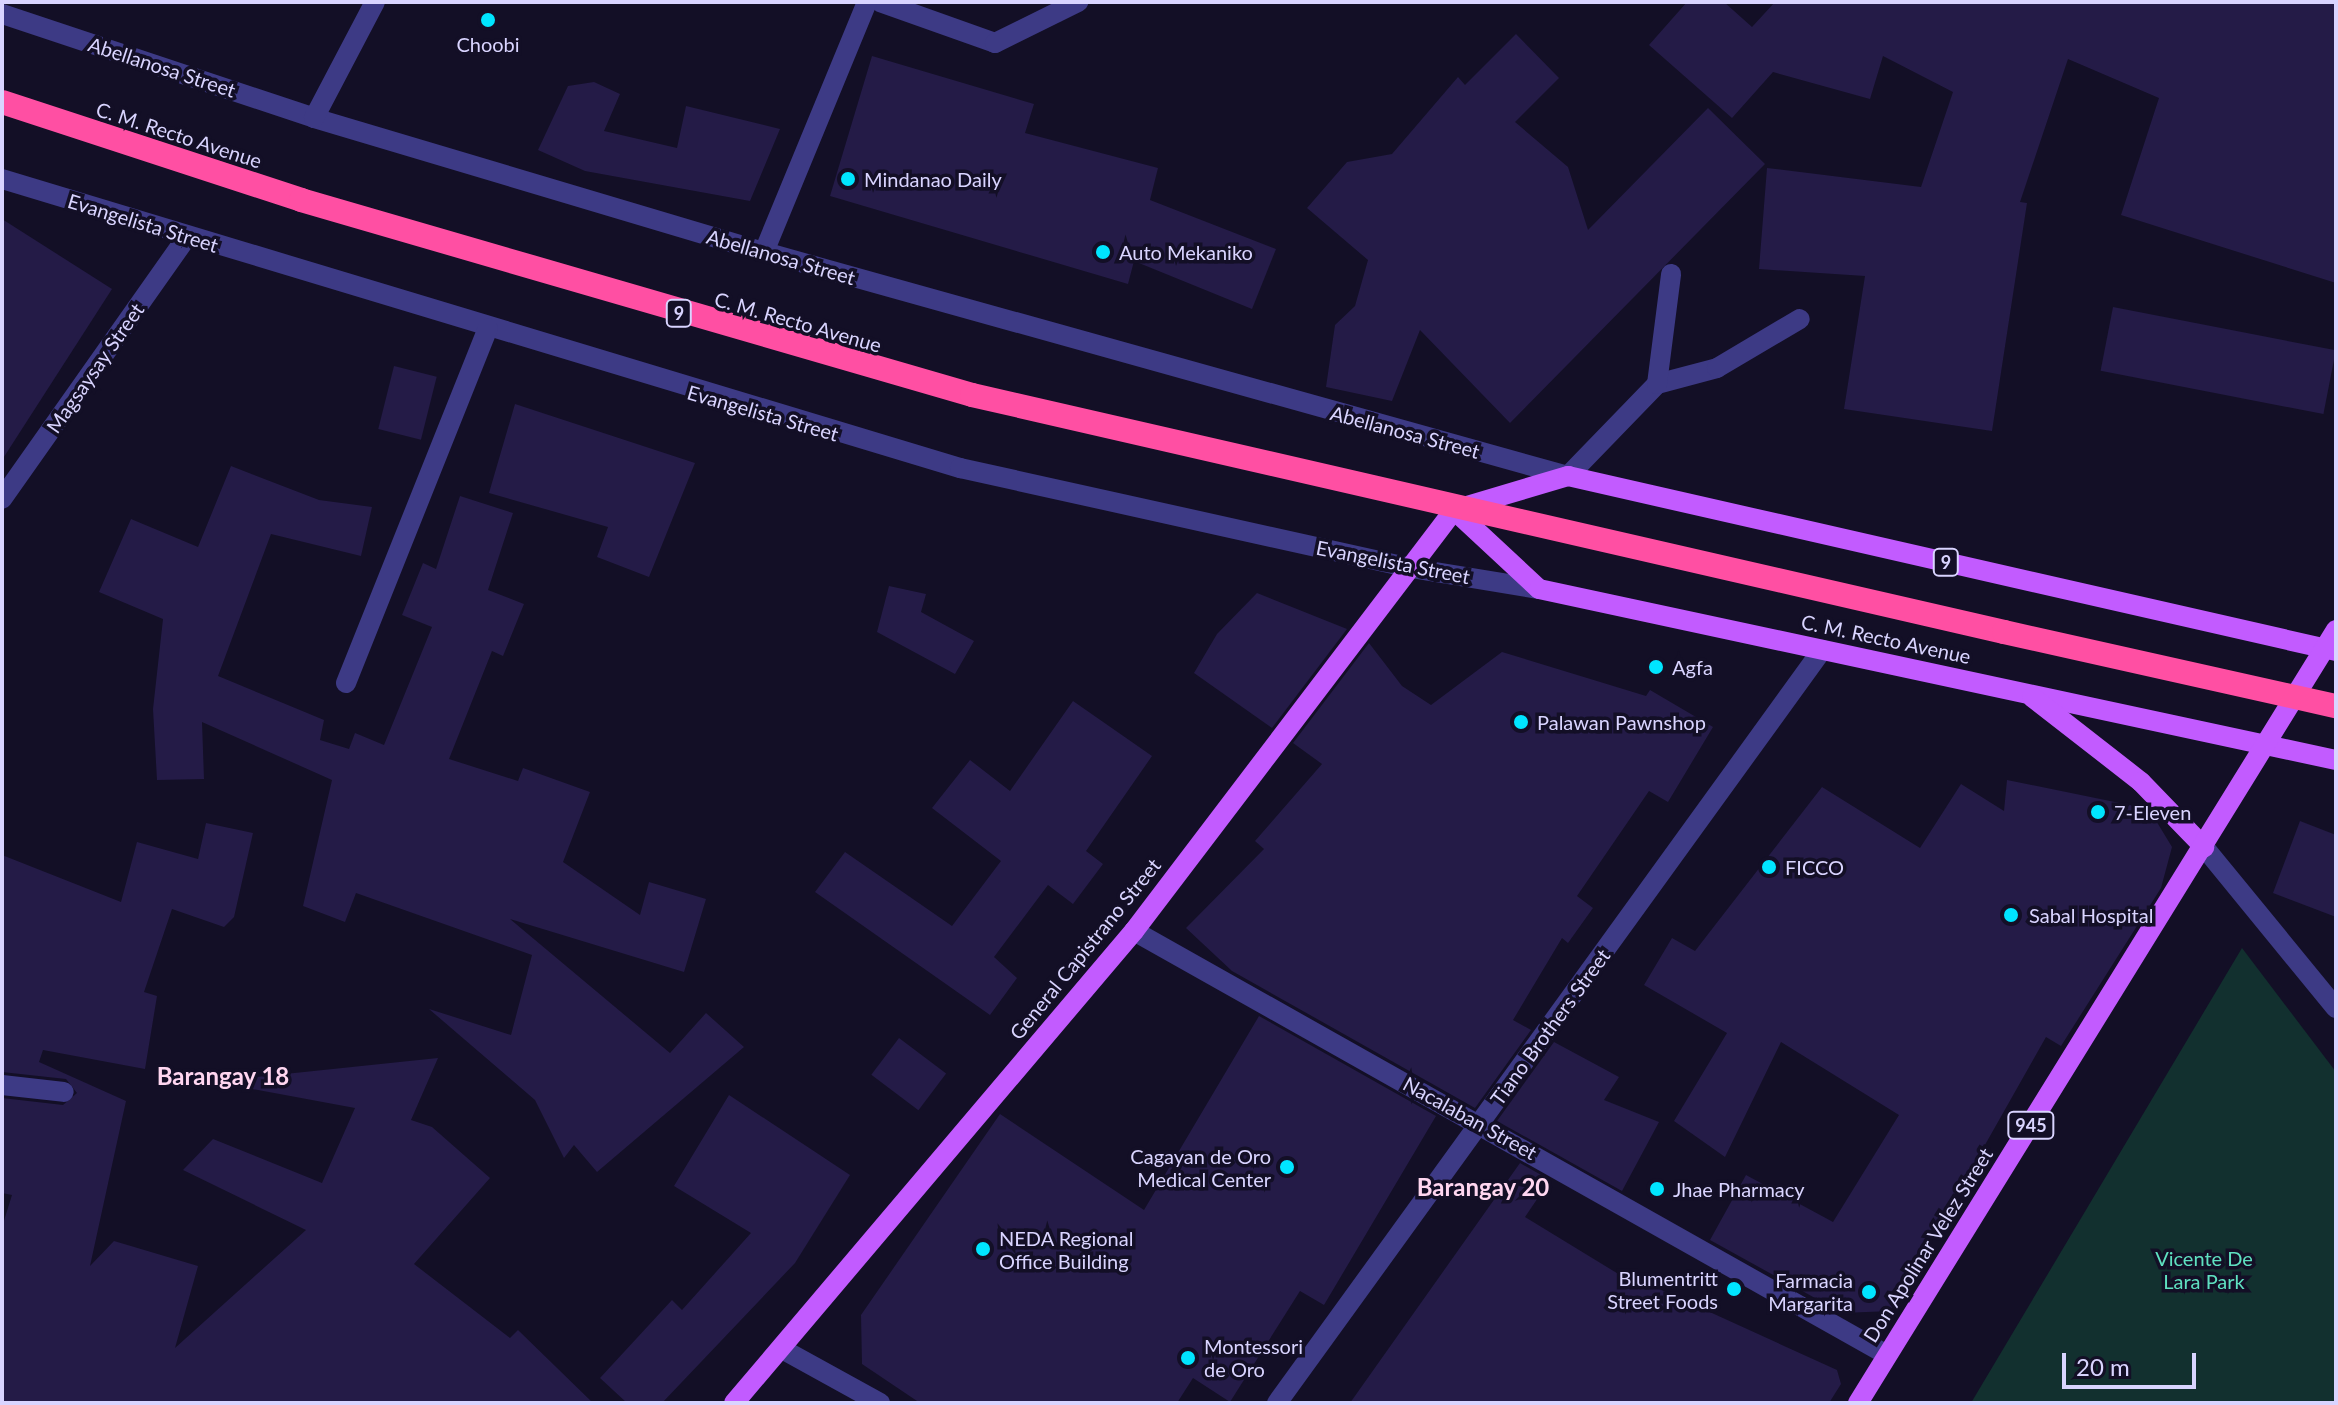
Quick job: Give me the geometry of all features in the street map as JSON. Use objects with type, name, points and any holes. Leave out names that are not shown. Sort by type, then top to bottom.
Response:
[{"type":"highway","name":"C. M. Recto Avenue","points":[[2,102],[720,325],[972,395],[1454,510],[2336,706]]},
{"type":"main road","name":"9","points":[[1454,510],[1568,476],[2330,650]]},
{"type":"main road","name":"General Capistrano Street","points":[[734,1403],[1134,931],[1454,510]]},
{"type":"main road","name":"C. M. Recto Avenue","points":[[1454,510],[1539,589],[2336,760]]},
{"type":"main road","name":"Don Apolinar Velez Street","points":[[1858,1403],[2266,745],[2330,650],[2336,630]]},
{"type":"main road","points":[[2027,693],[2141,782],[2204,847]]},
{"type":"street","points":[[314,118],[375,2]]},
{"type":"street","points":[[764,252],[867,2]]},
{"type":"street","points":[[880,2],[995,43],[1078,2]]},
{"type":"street","name":"Abellanosa Street","points":[[2,14],[314,118],[764,252],[1568,476]]},
{"type":"street","name":"Evangelista Street","points":[[2,179],[946,464],[1411,568],[1539,589]]},
{"type":"street","name":"Magsaysay Street","points":[[2,499],[187,237]]},
{"type":"street","points":[[1657,384],[1671,274]]},
{"type":"street","points":[[1568,476],[1657,384],[1717,368],[1800,319]]},
{"type":"street","points":[[346,683],[488,328]]},
{"type":"street","name":"Tiano Brothers Street","points":[[1277,1403],[1822,650]]},
{"type":"street","points":[[2204,847],[2336,1008]]},
{"type":"street","name":"Nacalaban Street","points":[[1134,931],[1887,1355]]},
{"type":"street","points":[[2,1085],[64,1092]]},
{"type":"street","points":[[782,1349],[880,1403]]},
{"type":"green space","name":"Vicente De Lara Park","points":[[2242,948],[2336,1072],[2336,1403],[1971,1403]]},
{"type":"building","points":[[1687,2],[1724,2],[1752,27],[1775,2],[2336,2],[2336,283],[2121,215],[2159,98],[2068,59],[2020,202],[2027,203],[1992,431],[1844,409],[1865,276],[1759,269],[1767,168],[1921,187],[1953,92],[1883,56],[1870,99],[1773,72],[1732,118],[1649,45]]},
{"type":"building","points":[[1516,34],[1559,78],[1515,122],[1568,167],[1588,230],[1708,108],[1765,164],[1510,423],[1420,330],[1392,401],[1326,387],[1335,325],[1355,306],[1368,260],[1307,208],[1347,162],[1392,154],[1458,77],[1465,85]]},
{"type":"building","points":[[872,56],[1034,104],[1025,133],[1158,168],[1150,200],[1276,249],[1252,309],[1134,261],[1128,284],[830,196]]},
{"type":"building","points":[[594,82],[620,94],[604,131],[677,148],[686,106],[780,129],[750,201],[585,171],[538,150],[568,86]]},
{"type":"building","points":[[2,219],[112,289],[2,460]]},
{"type":"building","points":[[2113,307],[2336,350],[2323,414],[2101,371]]},
{"type":"building","points":[[394,366],[437,377],[421,440],[378,429]]},
{"type":"building","points":[[515,404],[695,463],[649,577],[597,557],[608,527],[489,493]]},
{"type":"building","points":[[231,466],[319,500],[372,507],[361,556],[271,534],[218,676],[324,720],[320,740],[349,749],[355,733],[384,745],[432,627],[402,615],[423,563],[436,569],[460,496],[513,513],[488,590],[524,604],[503,656],[492,651],[449,759],[518,781],[523,768],[590,792],[563,862],[640,915],[649,882],[706,899],[684,972],[510,919],[670,1053],[706,1013],[744,1047],[597,1172],[574,1145],[564,1158],[535,1100],[429,1009],[511,1035],[532,955],[356,893],[345,922],[303,906],[332,780],[202,722],[204,779],[157,780],[153,709],[163,619],[99,592],[131,519],[198,547]]},
{"type":"building","points":[[889,586],[926,594],[921,612],[974,641],[955,674],[877,632]]},
{"type":"building","points":[[1257,593],[1347,629],[1272,728],[1194,673],[1217,634]]},
{"type":"building","points":[[1369,643],[1402,686],[1431,705],[1502,652],[1646,696],[1650,690],[1713,727],[1668,802],[1649,791],[1577,896],[1593,908],[1568,943],[1562,938],[1513,1020],[1531,1030],[1475,1108],[1232,971],[1186,928],[1264,849],[1255,841],[1322,764],[1293,743]]},
{"type":"building","points":[[1073,701],[1152,756],[1086,851],[1103,864],[1073,904],[1048,885],[994,957],[1017,978],[990,1015],[815,892],[845,852],[952,926],[1001,861],[932,808],[970,760],[1010,791]]},
{"type":"building","points":[[2007,780],[2149,809],[2172,847],[2161,888],[2061,1046],[2046,1037],[1891,1311],[1842,1313],[1710,1240],[1746,1175],[1833,1222],[1899,1115],[1781,1042],[1725,1157],[1674,1121],[1727,1033],[1644,985],[1672,938],[1695,951],[1822,787],[1920,848],[1961,784],[2004,811]]},
{"type":"building","points":[[2300,821],[2336,835],[2336,917],[2273,893]]},
{"type":"building","points":[[206,823],[253,833],[234,917],[224,927],[172,909],[144,992],[157,996],[145,1069],[43,1050],[39,1062],[126,1101],[90,1266],[114,1241],[198,1266],[175,1348],[306,1230],[183,1170],[213,1139],[322,1183],[355,1108],[247,1088],[247,1078],[438,1058],[411,1120],[432,1127],[490,1178],[414,1264],[510,1338],[518,1330],[593,1403],[2,1403],[2,1227],[12,1195],[2,1193],[2,1098],[63,1105],[77,1093],[66,1079],[2,1072],[2,855],[121,902],[137,842],[198,859]]},
{"type":"building","points":[[1259,1016],[1436,1116],[1324,1305],[1300,1291],[1230,1402],[1193,1378],[1177,1403],[920,1403],[862,1364],[861,1315],[1000,1114],[1144,1210]]},
{"type":"building","points":[[899,1038],[946,1074],[918,1110],[871,1075]]},
{"type":"building","points":[[1554,1042],[1619,1077],[1604,1100],[1659,1122],[1622,1191],[1497,1121]]},
{"type":"building","points":[[729,1095],[850,1175],[795,1263],[662,1403],[627,1403],[600,1378],[672,1300],[682,1310],[751,1233],[674,1186]]},
{"type":"building","points":[[1520,1163],[1550,1180],[1525,1217],[1643,1289],[1646,1283],[1837,1370],[1841,1384],[1829,1403],[1350,1403]]},
{"type":"place","name":"Choobi","points":[[488,20]]},
{"type":"place","name":"Mindanao Daily","points":[[848,179]]},
{"type":"place","name":"Auto Mekaniko","points":[[1103,252]]},
{"type":"place","name":"Agfa","points":[[1656,667]]},
{"type":"place","name":"Palawan Pawnshop","points":[[1521,722]]},
{"type":"place","name":"7-Eleven","points":[[2098,812]]},
{"type":"place","name":"FICCO","points":[[1769,867]]},
{"type":"place","name":"Sabal Hospital","points":[[2011,915]]},
{"type":"place","name":"Cagayan de Oro Medical Center","points":[[1287,1167]]},
{"type":"place","name":"Jhae Pharmacy","points":[[1657,1189]]},
{"type":"place","name":"NEDA Regional Office Building","points":[[983,1249]]},
{"type":"place","name":"Blumentritt Street Foods","points":[[1734,1289]]},
{"type":"place","name":"Farmacia Margarita","points":[[1869,1292]]},
{"type":"place","name":"Montessori de Oro","points":[[1188,1358]]},
{"type":"district","name":"Barangay 18","points":[[223,1076]]},
{"type":"district","name":"Barangay 20","points":[[1483,1187]]}]
